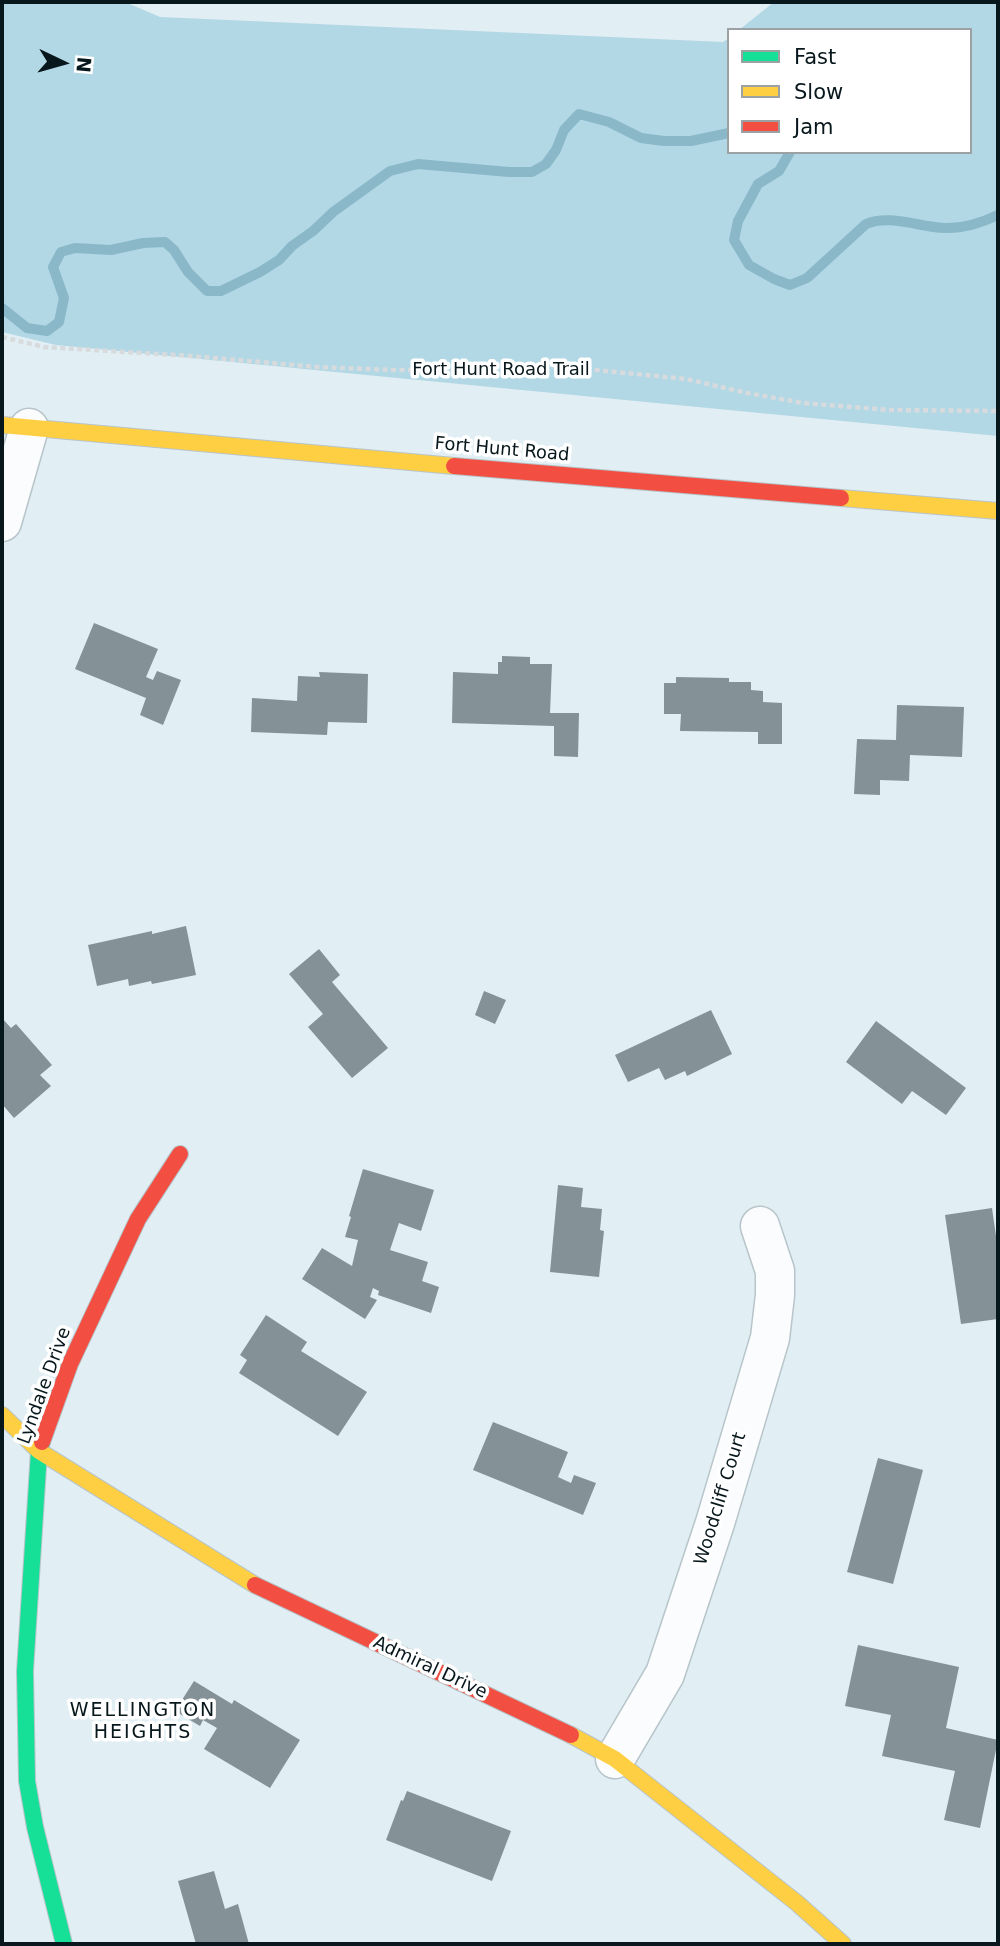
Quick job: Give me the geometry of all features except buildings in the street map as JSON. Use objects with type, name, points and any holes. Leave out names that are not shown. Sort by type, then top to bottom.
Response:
[{"type":"street","name":"Fort Hunt Road","points":[[16,427],[998,511]]},
{"type":"street","points":[[2,522],[16,427]]},
{"type":"street","name":"Lyndale Drive","points":[[64,1944],[35,1827],[27,1781],[25,1671],[39,1451],[75,1352],[138,1219],[180,1154]]},
{"type":"street","name":"Woodcliff Court","points":[[615,1759],[665,1674],[715,1523],[770,1338],[775,1271],[760,1226]]},
{"type":"street","name":"Admiral Drive","points":[[2,1415],[39,1451],[255,1586],[548,1723],[615,1759],[797,1903],[843,1944]]},
{"type":"path","name":"Fort Hunt Road Trail","points":[[2,337],[44,347],[317,367],[470,370],[556,366],[686,379],[803,403],[890,410],[998,411]]},
{"type":"shaded area","points":[[2,2],[125,2],[160,17],[723,42],[727,39],[727,154],[972,154],[972,28],[742,28],[774,2],[998,2],[998,436],[56,345],[2,332]]},
{"type":"waterway","points":[[2,308],[27,328],[47,331],[59,322],[64,298],[53,267],[61,252],[75,248],[111,250],[143,243],[165,242],[207,291],[221,291],[279,260],[333,212],[390,171],[418,164],[532,172],[546,164],[556,150],[564,130],[579,114],[609,122],[641,138],[691,141],[727,133]]},
{"type":"waterway","points":[[789,154],[779,171],[758,184],[738,221],[734,240],[749,265],[790,285],[807,278],[866,224],[885,220],[958,228],[998,215]]},
{"type":"traffic: fast","points":[[42,1442],[39,1451],[25,1671],[27,1781],[35,1827],[64,1944]]},
{"type":"traffic: slow","points":[[2,425],[454,466]]},
{"type":"traffic: slow","points":[[841,498],[998,511]]},
{"type":"traffic: slow","points":[[2,1415],[39,1451],[255,1585]]},
{"type":"traffic: slow","points":[[571,1735],[615,1759],[797,1903],[843,1944]]},
{"type":"traffic: jam","points":[[454,466],[841,498]]},
{"type":"traffic: jam","points":[[42,1442],[70,1364],[138,1219],[180,1154]]},
{"type":"traffic: jam","points":[[255,1585],[571,1735]]},
{"type":"district","name":"WELLINGTON HEIGHTS","points":[[143,1722]]}]
